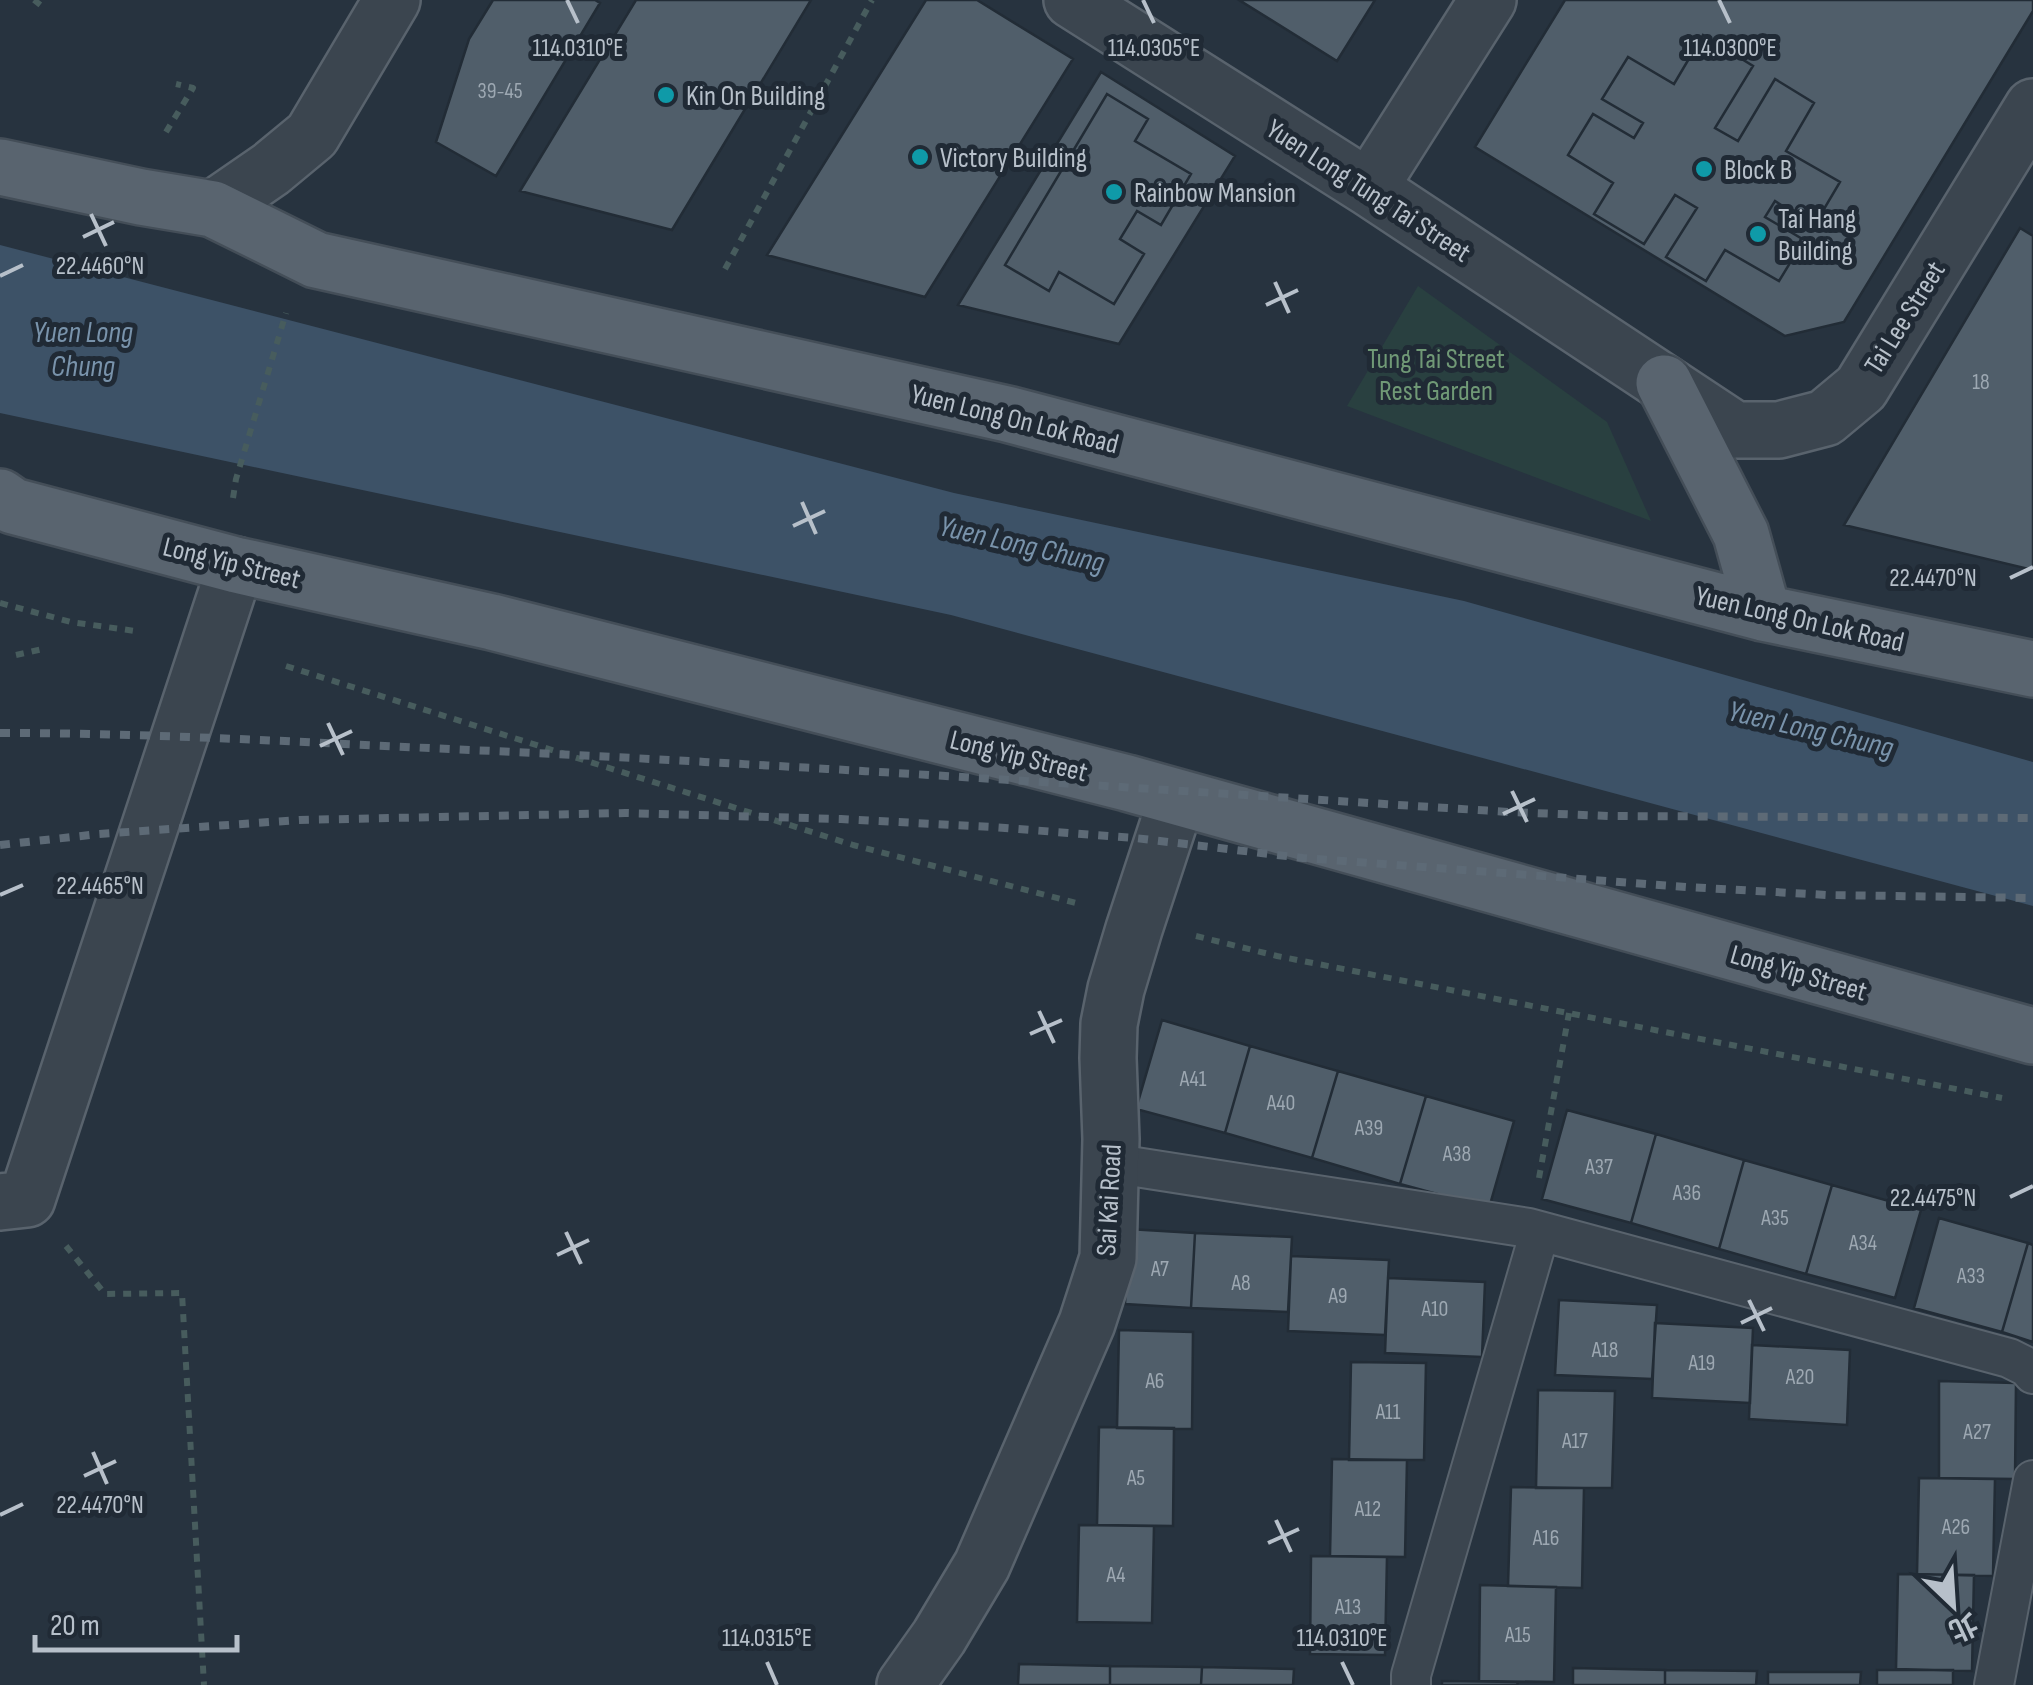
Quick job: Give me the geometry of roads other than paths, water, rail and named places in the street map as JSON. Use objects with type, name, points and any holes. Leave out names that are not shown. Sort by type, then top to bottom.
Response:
[{"type":"main road","name":"Yuen Long On Lok Road","points":[[0,168],[213,209],[316,260],[1006,414],[1763,614],[2033,669]]},
{"type":"main road","points":[[1664,383],[1741,534],[1763,614]]},
{"type":"main road","name":"Long Yip Street","points":[[4,502],[236,565],[512,627],[1127,782],[2033,1036]]},
{"type":"street","points":[[213,209],[271,170],[312,135],[392,0]]},
{"type":"street","name":"Yuen Long Tung Tai Street","points":[[1072,0],[1369,188],[1664,383]]},
{"type":"street","points":[[1369,188],[1488,0]]},
{"type":"street","name":"Tai Lee Street","points":[[1664,383],[1735,430],[1779,430],[1826,418],[1861,388],[2033,108]]},
{"type":"street","points":[[14,1200],[236,565]]},
{"type":"street","name":"Sai Kai Road","points":[[905,1685],[982,1565],[1087,1323],[1108,1258],[1109,1024],[1134,929],[1176,798]]},
{"type":"lane","points":[[1110,1164],[1534,1229],[2009,1358],[2027,1366],[2033,1374]]},
{"type":"lane","points":[[1411,1685],[1534,1229]]},
{"type":"lane","points":[[1994,1685],[2033,1480]]},
{"type":"water","name":"Yuen Long Chung","points":[[0,245],[954,493],[1464,601],[2033,762],[2033,906],[951,615],[0,413]]},
{"type":"railway","points":[[0,733],[601,756],[1509,812],[2033,818]]},
{"type":"railway","points":[[0,845],[299,820],[625,813],[991,827],[1135,838],[1303,858],[1687,887],[1827,895],[2033,898]]},
{"type":"place","name":"Kin On Building","points":[[666,95]]},
{"type":"place","name":"Victory Building","points":[[920,157]]},
{"type":"place","name":"Block B","points":[[1704,169]]},
{"type":"place","name":"Rainbow Mansion","points":[[1114,192]]},
{"type":"place","name":"Tai Hang Building","points":[[1758,234]]},
{"type":"park label","name":"Tung Tai Street Rest Garden","points":[[1436,374]]}]
